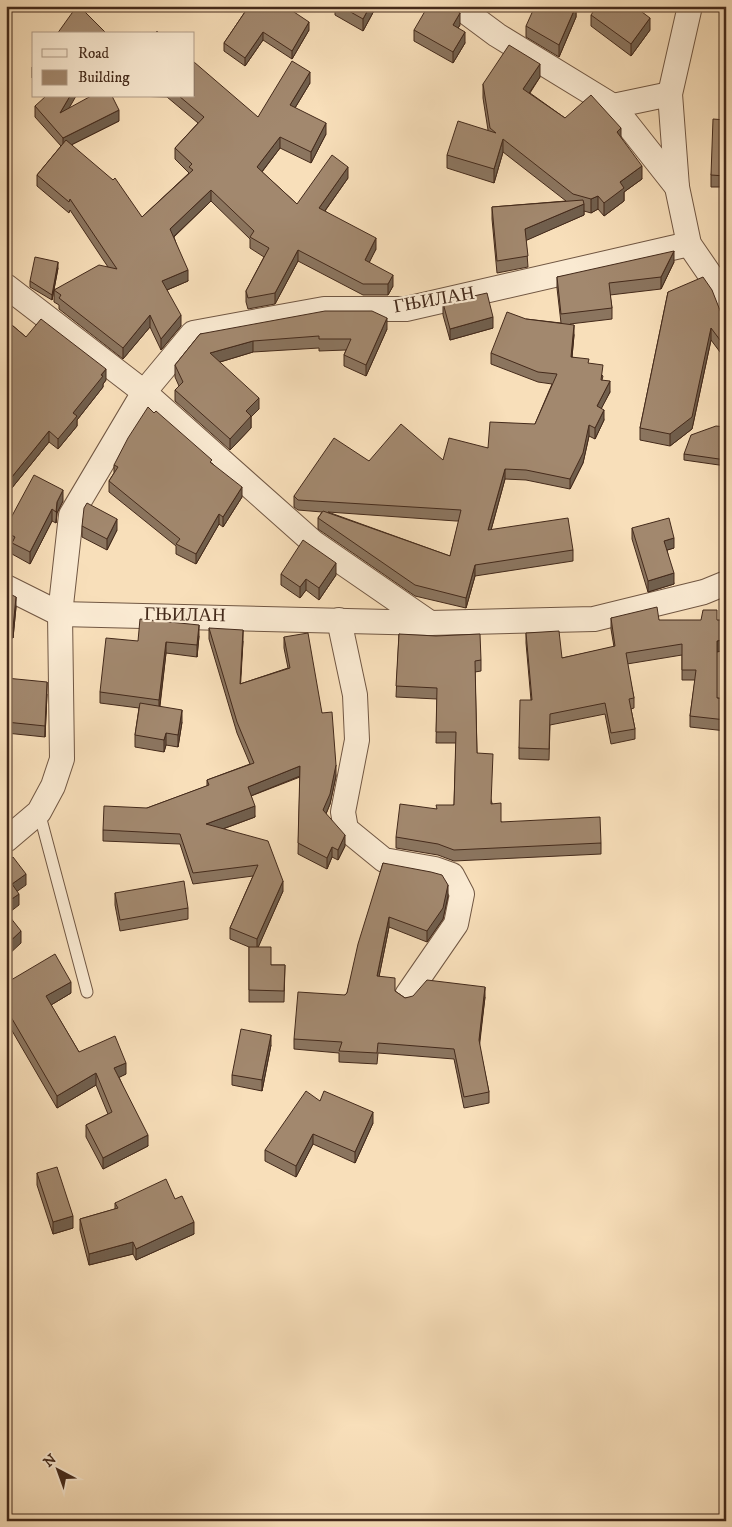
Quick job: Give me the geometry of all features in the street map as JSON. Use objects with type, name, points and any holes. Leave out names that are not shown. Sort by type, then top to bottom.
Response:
[{"type":"street","points":[[458,6],[497,35],[613,106],[677,187]]},
{"type":"street","points":[[690,6],[670,94],[677,187],[689,244],[726,298]]},
{"type":"street","points":[[613,106],[670,94]]},
{"type":"street","name":"ГЊИЛАН","points":[[60,614],[71,515],[144,392],[193,333],[324,309],[406,309],[689,244]]},
{"type":"street","points":[[6,286],[144,392],[314,543],[430,622]]},
{"type":"street","name":"ГЊИЛАН","points":[[6,587],[60,614],[430,622],[594,619],[704,592],[726,583]]},
{"type":"street","points":[[6,840],[39,812],[54,786],[62,759],[60,614]]},
{"type":"street","points":[[339,620],[355,695],[357,740],[342,812],[346,829],[384,860],[435,868],[452,876],[462,894],[456,924],[443,946],[408,995]]},
{"type":"lane","points":[[39,812],[87,992]]},
{"type":"building","points":[[77,6],[79,6],[105,32],[58,32]]},
{"type":"building","points":[[249,6],[285,6],[309,22],[292,51],[263,32],[245,58],[224,43]]},
{"type":"building","points":[[340,6],[370,6],[363,19]]},
{"type":"building","points":[[428,6],[451,6],[460,13],[453,25],[465,32],[453,52],[414,30]]},
{"type":"building","points":[[535,6],[576,6],[559,45],[526,26]]},
{"type":"building","points":[[597,6],[634,6],[650,18],[631,44],[591,15]]},
{"type":"building","points":[[509,45],[540,64],[523,89],[565,118],[591,95],[621,128],[617,132],[642,166],[620,182],[624,188],[604,203],[598,196],[591,199],[573,194],[503,139],[494,169],[447,155],[458,121],[496,133],[490,128],[483,84]]},
{"type":"building","points":[[292,61],[310,72],[290,105],[326,123],[311,152],[280,137],[257,167],[297,204],[332,155],[348,167],[319,208],[376,238],[365,260],[393,275],[388,284],[363,284],[298,250],[275,293],[248,298],[246,291],[269,248],[250,237],[254,231],[211,190],[170,229],[188,270],[162,281],[181,315],[161,339],[150,315],[123,348],[59,298],[61,295],[54,290],[99,265],[117,269],[70,199],[69,202],[37,175],[66,140],[113,180],[115,178],[142,217],[193,170],[189,167],[192,164],[175,148],[204,117],[181,98],[195,98],[195,63],[258,117]]},
{"type":"building","points":[[44,98],[69,98],[60,113],[87,98],[113,98],[119,110],[63,138],[35,106]]},
{"type":"building","points":[[713,119],[726,120],[726,176],[711,175]]},
{"type":"building","points":[[583,200],[584,204],[525,229],[528,256],[497,261],[492,207]]},
{"type":"building","points":[[674,251],[661,277],[609,283],[612,308],[561,314],[557,277]]},
{"type":"building","points":[[35,257],[58,262],[52,295],[30,281]]},
{"type":"building","points":[[703,277],[712,290],[723,318],[726,316],[726,348],[711,328],[692,417],[670,434],[640,428],[668,292]]},
{"type":"building","points":[[487,293],[493,317],[450,329],[443,303]]},
{"type":"building","points":[[325,311],[372,311],[387,318],[366,365],[344,355],[351,339],[319,339],[319,336],[253,341],[210,353],[259,398],[246,411],[251,416],[230,439],[175,390],[183,382],[175,365],[200,334]]},
{"type":"building","points":[[507,312],[526,319],[574,325],[571,357],[589,359],[588,363],[603,365],[601,380],[610,381],[597,406],[604,410],[595,428],[589,425],[583,453],[570,479],[526,470],[505,469],[488,530],[568,518],[573,550],[475,565],[466,598],[415,585],[318,518],[323,511],[450,556],[461,510],[298,500],[294,496],[334,438],[369,461],[401,424],[443,460],[449,438],[488,448],[490,422],[535,424],[557,374],[538,372],[491,353]]},
{"type":"building","points":[[41,319],[106,369],[101,375],[103,376],[73,413],[77,416],[58,439],[49,431],[7,483],[6,320],[26,337]]},
{"type":"building","points":[[148,407],[154,413],[156,411],[212,460],[210,462],[242,487],[223,517],[219,514],[196,554],[176,544],[180,539],[109,481],[118,467],[114,465],[128,438]]},
{"type":"building","points":[[716,426],[726,427],[726,460],[684,454],[691,435]]},
{"type":"building","points":[[34,475],[63,490],[57,502],[56,512],[52,509],[30,552],[12,543],[15,537],[6,532],[6,527]]},
{"type":"building","points":[[87,503],[117,519],[107,539],[82,526],[84,508]]},
{"type":"building","points":[[669,518],[674,538],[664,541],[674,573],[648,581],[632,528]]},
{"type":"building","points":[[303,540],[336,563],[319,588],[306,579],[300,587],[281,574]]},
{"type":"building","points":[[6,592],[16,597],[13,628],[6,628]]},
{"type":"building","points":[[657,607],[659,620],[701,620],[703,610],[717,610],[717,620],[726,620],[726,639],[717,641],[717,698],[726,699],[726,720],[690,716],[696,670],[682,670],[682,644],[626,653],[634,698],[629,699],[635,729],[611,733],[605,703],[550,714],[549,749],[519,748],[520,700],[532,700],[526,633],[559,631],[562,658],[615,646],[611,618]]},
{"type":"building","points":[[140,619],[199,625],[197,645],[166,642],[159,700],[100,692],[106,638],[138,641]]},
{"type":"building","points":[[209,628],[243,630],[240,684],[290,668],[284,637],[308,633],[322,713],[332,712],[336,765],[330,794],[323,810],[345,835],[338,850],[332,847],[327,858],[298,843],[300,766],[248,787],[255,806],[206,824],[268,841],[283,881],[257,939],[230,928],[258,865],[193,873],[180,834],[103,830],[104,806],[147,808],[209,785],[207,780],[254,763],[237,722]]},
{"type":"building","points":[[399,634],[436,636],[480,634],[481,660],[475,661],[477,753],[493,754],[491,804],[501,803],[501,822],[600,817],[601,843],[454,850],[438,844],[396,837],[400,804],[437,809],[436,805],[454,805],[456,732],[436,732],[437,688],[396,686]]},
{"type":"building","points":[[6,678],[47,682],[45,726],[6,722]]},
{"type":"building","points":[[140,703],[182,710],[178,735],[166,733],[164,740],[135,735]]},
{"type":"building","points":[[13,857],[26,874],[12,884],[19,894],[6,903],[6,862]]},
{"type":"building","points":[[383,863],[442,875],[448,885],[443,908],[427,931],[389,917],[377,976],[395,978],[395,991],[405,998],[413,996],[427,980],[485,987],[479,1040],[489,1092],[464,1097],[454,1049],[378,1043],[377,1053],[339,1051],[342,1042],[294,1039],[298,992],[345,995],[347,993],[358,944]]},
{"type":"building","points":[[184,881],[188,908],[120,920],[115,893]]},
{"type":"building","points":[[6,912],[21,931],[6,945]]},
{"type":"building","points":[[249,947],[271,947],[271,965],[285,965],[284,991],[249,990]]},
{"type":"building","points":[[55,954],[71,982],[46,996],[79,1052],[115,1036],[126,1063],[114,1068],[148,1135],[103,1158],[86,1125],[112,1112],[96,1073],[57,1096],[11,1017],[6,1019],[6,983]]},
{"type":"building","points":[[241,1029],[271,1035],[262,1080],[232,1075]]},
{"type":"building","points":[[306,1091],[320,1101],[324,1091],[373,1112],[355,1152],[313,1134],[296,1166],[265,1150]]},
{"type":"building","points":[[57,1167],[73,1216],[53,1222],[37,1173]]},
{"type":"building","points":[[166,1179],[175,1199],[182,1196],[194,1222],[136,1249],[133,1242],[89,1254],[80,1219],[118,1208],[115,1203]]}]
